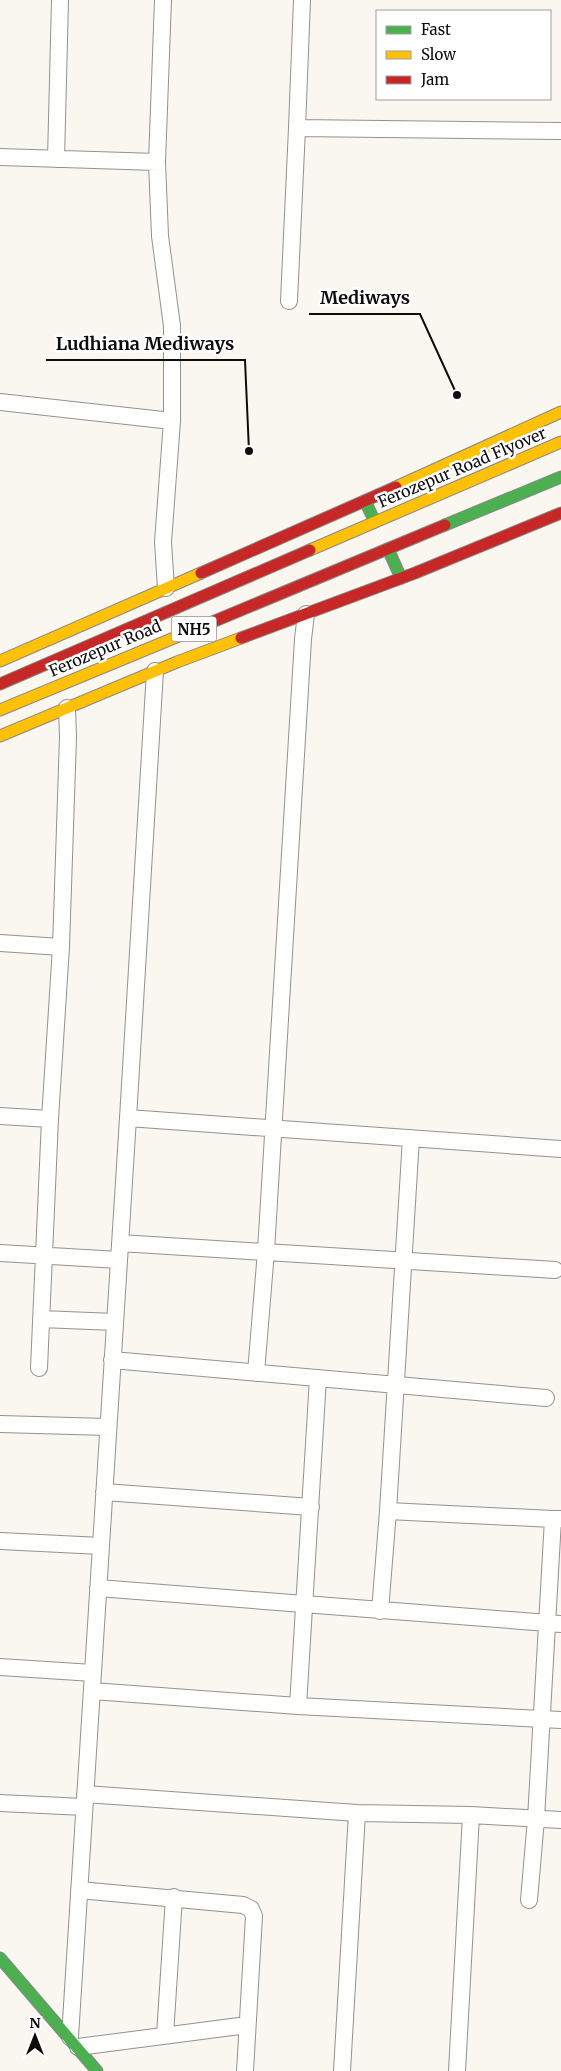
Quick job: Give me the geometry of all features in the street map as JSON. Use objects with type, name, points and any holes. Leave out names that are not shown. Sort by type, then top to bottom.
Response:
[{"type":"main road","points":[[0,661],[365,501],[561,412]]},
{"type":"main road","name":"Ferozepur Road Flyover","points":[[375,522],[561,442]]},
{"type":"main road","name":"NH5","points":[[388,549],[561,477]]},
{"type":"main road","points":[[365,501],[375,522]]},
{"type":"main road","points":[[0,736],[155,671],[401,578],[544,522],[561,513]]},
{"type":"main road","name":"Ferozepur Road","points":[[0,684],[375,522]]},
{"type":"main road","points":[[388,549],[401,578]]},
{"type":"main road","name":"Ferozepur Road","points":[[0,710],[388,549]]},
{"type":"main road","points":[[0,1958],[97,2071]]},
{"type":"street","points":[[56,159],[60,0]]},
{"type":"street","points":[[163,0],[157,162],[160,236],[172,326],[172,421],[163,542],[166,588]]},
{"type":"street","points":[[289,301],[302,0]]},
{"type":"street","points":[[297,128],[561,131]]},
{"type":"street","points":[[0,157],[157,162]]},
{"type":"street","points":[[0,402],[172,421]]},
{"type":"street","points":[[256,1373],[266,1252],[306,614]]},
{"type":"street","points":[[155,671],[79,1890],[74,2042],[164,2035],[247,2025]]},
{"type":"street","points":[[39,1368],[50,1119],[62,947],[68,737],[67,708]]},
{"type":"street","points":[[0,943],[62,947]]},
{"type":"street","points":[[0,1116],[50,1119]]},
{"type":"street","points":[[128,1118],[561,1149]]},
{"type":"street","points":[[380,1611],[411,1138]]},
{"type":"street","points":[[120,1243],[555,1270]]},
{"type":"street","points":[[0,1253],[119,1260]]},
{"type":"street","points":[[41,1319],[115,1322]]},
{"type":"street","points":[[112,1360],[546,1398]]},
{"type":"street","points":[[298,1706],[306,1604],[318,1378]]},
{"type":"street","points":[[0,1424],[108,1427]]},
{"type":"street","points":[[104,1492],[311,1507]]},
{"type":"street","points":[[388,1511],[557,1519],[554,1623],[541,1719],[536,1819],[529,1900]]},
{"type":"street","points":[[0,1541],[101,1546]]},
{"type":"street","points":[[98,1588],[554,1623]]},
{"type":"street","points":[[0,1667],[93,1673]]},
{"type":"street","points":[[92,1691],[298,1706],[561,1720]]},
{"type":"street","points":[[0,1803],[85,1800],[357,1813],[471,1815],[561,1820]]},
{"type":"street","points":[[342,2071],[357,1813]]},
{"type":"street","points":[[456,2071],[471,1815]]},
{"type":"street","points":[[79,1890],[174,1897],[243,1905],[251,1909],[254,1916],[245,2071]]},
{"type":"street","points":[[164,2035],[174,1897]]},
{"type":"traffic: fast","points":[[445,525],[561,477]]},
{"type":"traffic: fast","points":[[365,501],[375,522]]},
{"type":"traffic: fast","points":[[388,549],[401,578]]},
{"type":"traffic: fast","points":[[0,1958],[97,2071]]},
{"type":"traffic: slow","points":[[396,487],[561,412]]},
{"type":"traffic: slow","points":[[310,550],[561,442]]},
{"type":"traffic: slow","points":[[0,661],[201,573]]},
{"type":"traffic: slow","points":[[0,710],[186,633]]},
{"type":"traffic: slow","points":[[0,736],[177,662],[241,638]]},
{"type":"traffic: jam","points":[[201,573],[396,487]]},
{"type":"traffic: jam","points":[[241,638],[415,573],[561,513]]},
{"type":"traffic: jam","points":[[186,633],[445,525]]},
{"type":"traffic: jam","points":[[0,684],[310,550]]},
{"type":"place","name":"Mediways","points":[[457,395]]},
{"type":"place","name":"Ludhiana Mediways","points":[[249,451]]}]
